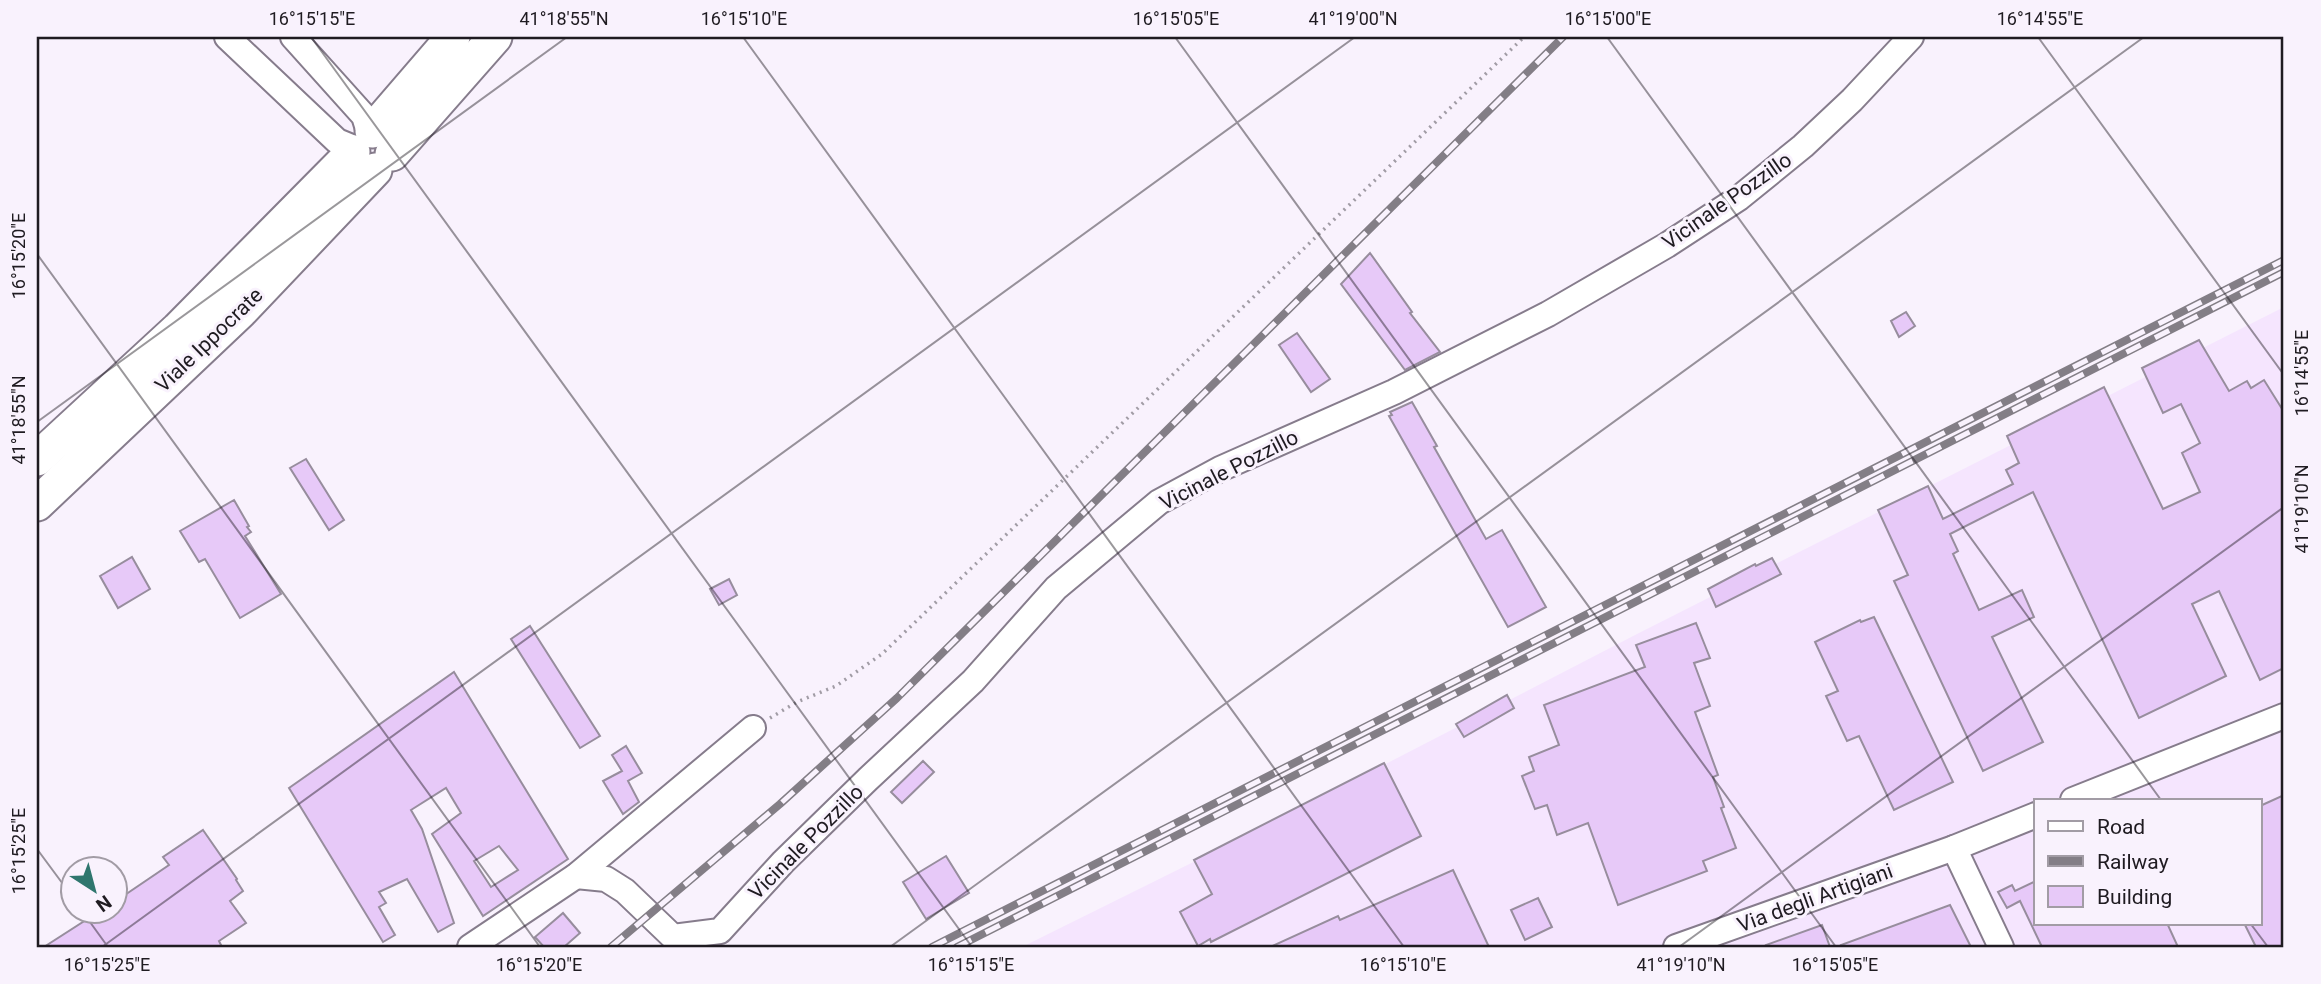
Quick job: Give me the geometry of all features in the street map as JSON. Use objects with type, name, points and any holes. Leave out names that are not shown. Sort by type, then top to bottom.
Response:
[{"type":"street","points":[[227,37],[337,141],[369,148],[364,116],[293,37]]},
{"type":"street","name":"Viale Ippocrate","points":[[37,504],[241,311],[453,37]]},
{"type":"street","name":"Viale Ippocrate","points":[[37,458],[369,148],[495,37]]},
{"type":"street","name":"Vicinale Pozzillo","points":[[576,876],[606,879],[625,891],[673,937],[720,931],[783,862],[973,681],[1056,588],[1159,502],[1220,469],[1394,392],[1548,314],[1667,245],[1739,198],[1803,146],[1853,100],[1911,37]]},
{"type":"street","points":[[2076,799],[2284,716]]},
{"type":"street","points":[[470,947],[576,876],[753,728]]},
{"type":"street","name":"Via degli Artigiani","points":[[1676,947],[1954,848],[2034,816]]},
{"type":"street","points":[[1954,848],[2001,947]]},
{"type":"path","points":[[753,728],[797,702],[836,686],[883,654],[1524,37]]},
{"type":"shaded area","points":[[2284,307],[2284,947],[1022,947],[1256,831],[1639,633]]},
{"type":"building","points":[[1370,253],[1440,352],[1405,370],[1341,284]]},
{"type":"building","points":[[1906,312],[1915,326],[1899,337],[1891,321]]},
{"type":"building","points":[[1297,333],[1330,379],[1311,392],[1279,345]]},
{"type":"building","points":[[2199,340],[2229,391],[2247,381],[2251,388],[2264,380],[2284,412],[2284,668],[2260,680],[2219,591],[2192,604],[2226,676],[2139,718],[2033,492],[1950,534],[1958,551],[1953,554],[1979,610],[2022,590],[2034,617],[1992,637],[2043,742],[1983,771],[1894,581],[1908,575],[1878,510],[1928,486],[1943,519],[2013,484],[2006,470],[2019,463],[2007,436],[2104,387],[2163,509],[2200,492],[2182,453],[2200,443],[2181,404],[2163,413],[2142,368]]},
{"type":"building","points":[[1412,402],[1486,539],[1502,530],[1546,607],[1508,627],[1389,416],[1392,415],[1390,412]]},
{"type":"building","points":[[306,459],[344,520],[329,530],[290,468]]},
{"type":"building","points":[[234,500],[251,532],[245,536],[281,594],[240,618],[205,559],[199,562],[180,531]]},
{"type":"building","points":[[132,557],[150,589],[118,608],[100,576]]},
{"type":"building","points":[[1772,558],[1781,574],[1716,607],[1708,589]]},
{"type":"building","points":[[729,579],[737,595],[719,605],[710,589]]},
{"type":"building","points":[[1874,617],[1953,782],[1894,810],[1859,736],[1847,741],[1826,696],[1838,691],[1815,642],[1860,620],[1861,622]]},
{"type":"building","points":[[1696,623],[1710,658],[1694,663],[1710,706],[1695,712],[1718,775],[1713,777],[1736,848],[1703,861],[1707,871],[1618,905],[1588,823],[1557,835],[1547,805],[1535,809],[1522,776],[1534,771],[1529,757],[1559,745],[1544,705],[1645,667],[1636,645]]},
{"type":"building","points":[[530,626],[600,736],[580,748],[511,639]]},
{"type":"building","points":[[454,672],[568,859],[483,916],[432,834],[461,813],[446,788],[411,810],[422,829],[454,923],[438,932],[407,879],[379,892],[386,903],[379,907],[395,935],[383,942],[289,788]],"holes":[[[499,846],[518,870],[491,887],[474,861]]]},
{"type":"building","points":[[1507,695],[1514,708],[1464,737],[1456,724]]},
{"type":"building","points":[[626,746],[642,773],[628,781],[639,802],[623,814],[603,781],[622,771],[612,755]]},
{"type":"building","points":[[923,761],[934,772],[902,803],[891,792]]},
{"type":"building","points":[[1384,763],[1421,836],[1211,942],[1210,939],[1198,946],[1180,912],[1212,894],[1194,860]]},
{"type":"building","points":[[2284,795],[2284,947],[2256,947],[2245,925],[2262,925],[2262,805]]},
{"type":"building","points":[[203,830],[237,879],[243,891],[230,901],[246,923],[219,941],[222,947],[44,947],[78,925],[130,925],[130,891],[169,865],[163,857]]},
{"type":"building","points":[[946,856],[969,893],[926,919],[903,882]]},
{"type":"building","points":[[1453,870],[1489,947],[1270,947],[1338,916],[1340,920]]},
{"type":"building","points":[[2034,882],[2034,925],[2168,925],[2178,947],[2042,947],[2020,901],[2007,908],[1998,892],[2012,885],[2015,891]]},
{"type":"building","points":[[1538,898],[1552,927],[1525,940],[1511,910]]},
{"type":"building","points":[[1950,905],[1971,947],[1841,945]]},
{"type":"building","points":[[563,913],[580,933],[564,947],[544,947],[535,937]]},
{"type":"building","points":[[1822,925],[1830,947],[1766,945]]},
{"type":"railway","points":[[611,947],[780,804],[897,698],[1563,37]]},
{"type":"railway","points":[[932,947],[2284,260]]},
{"type":"railway","points":[[957,947],[2284,272]]}]
